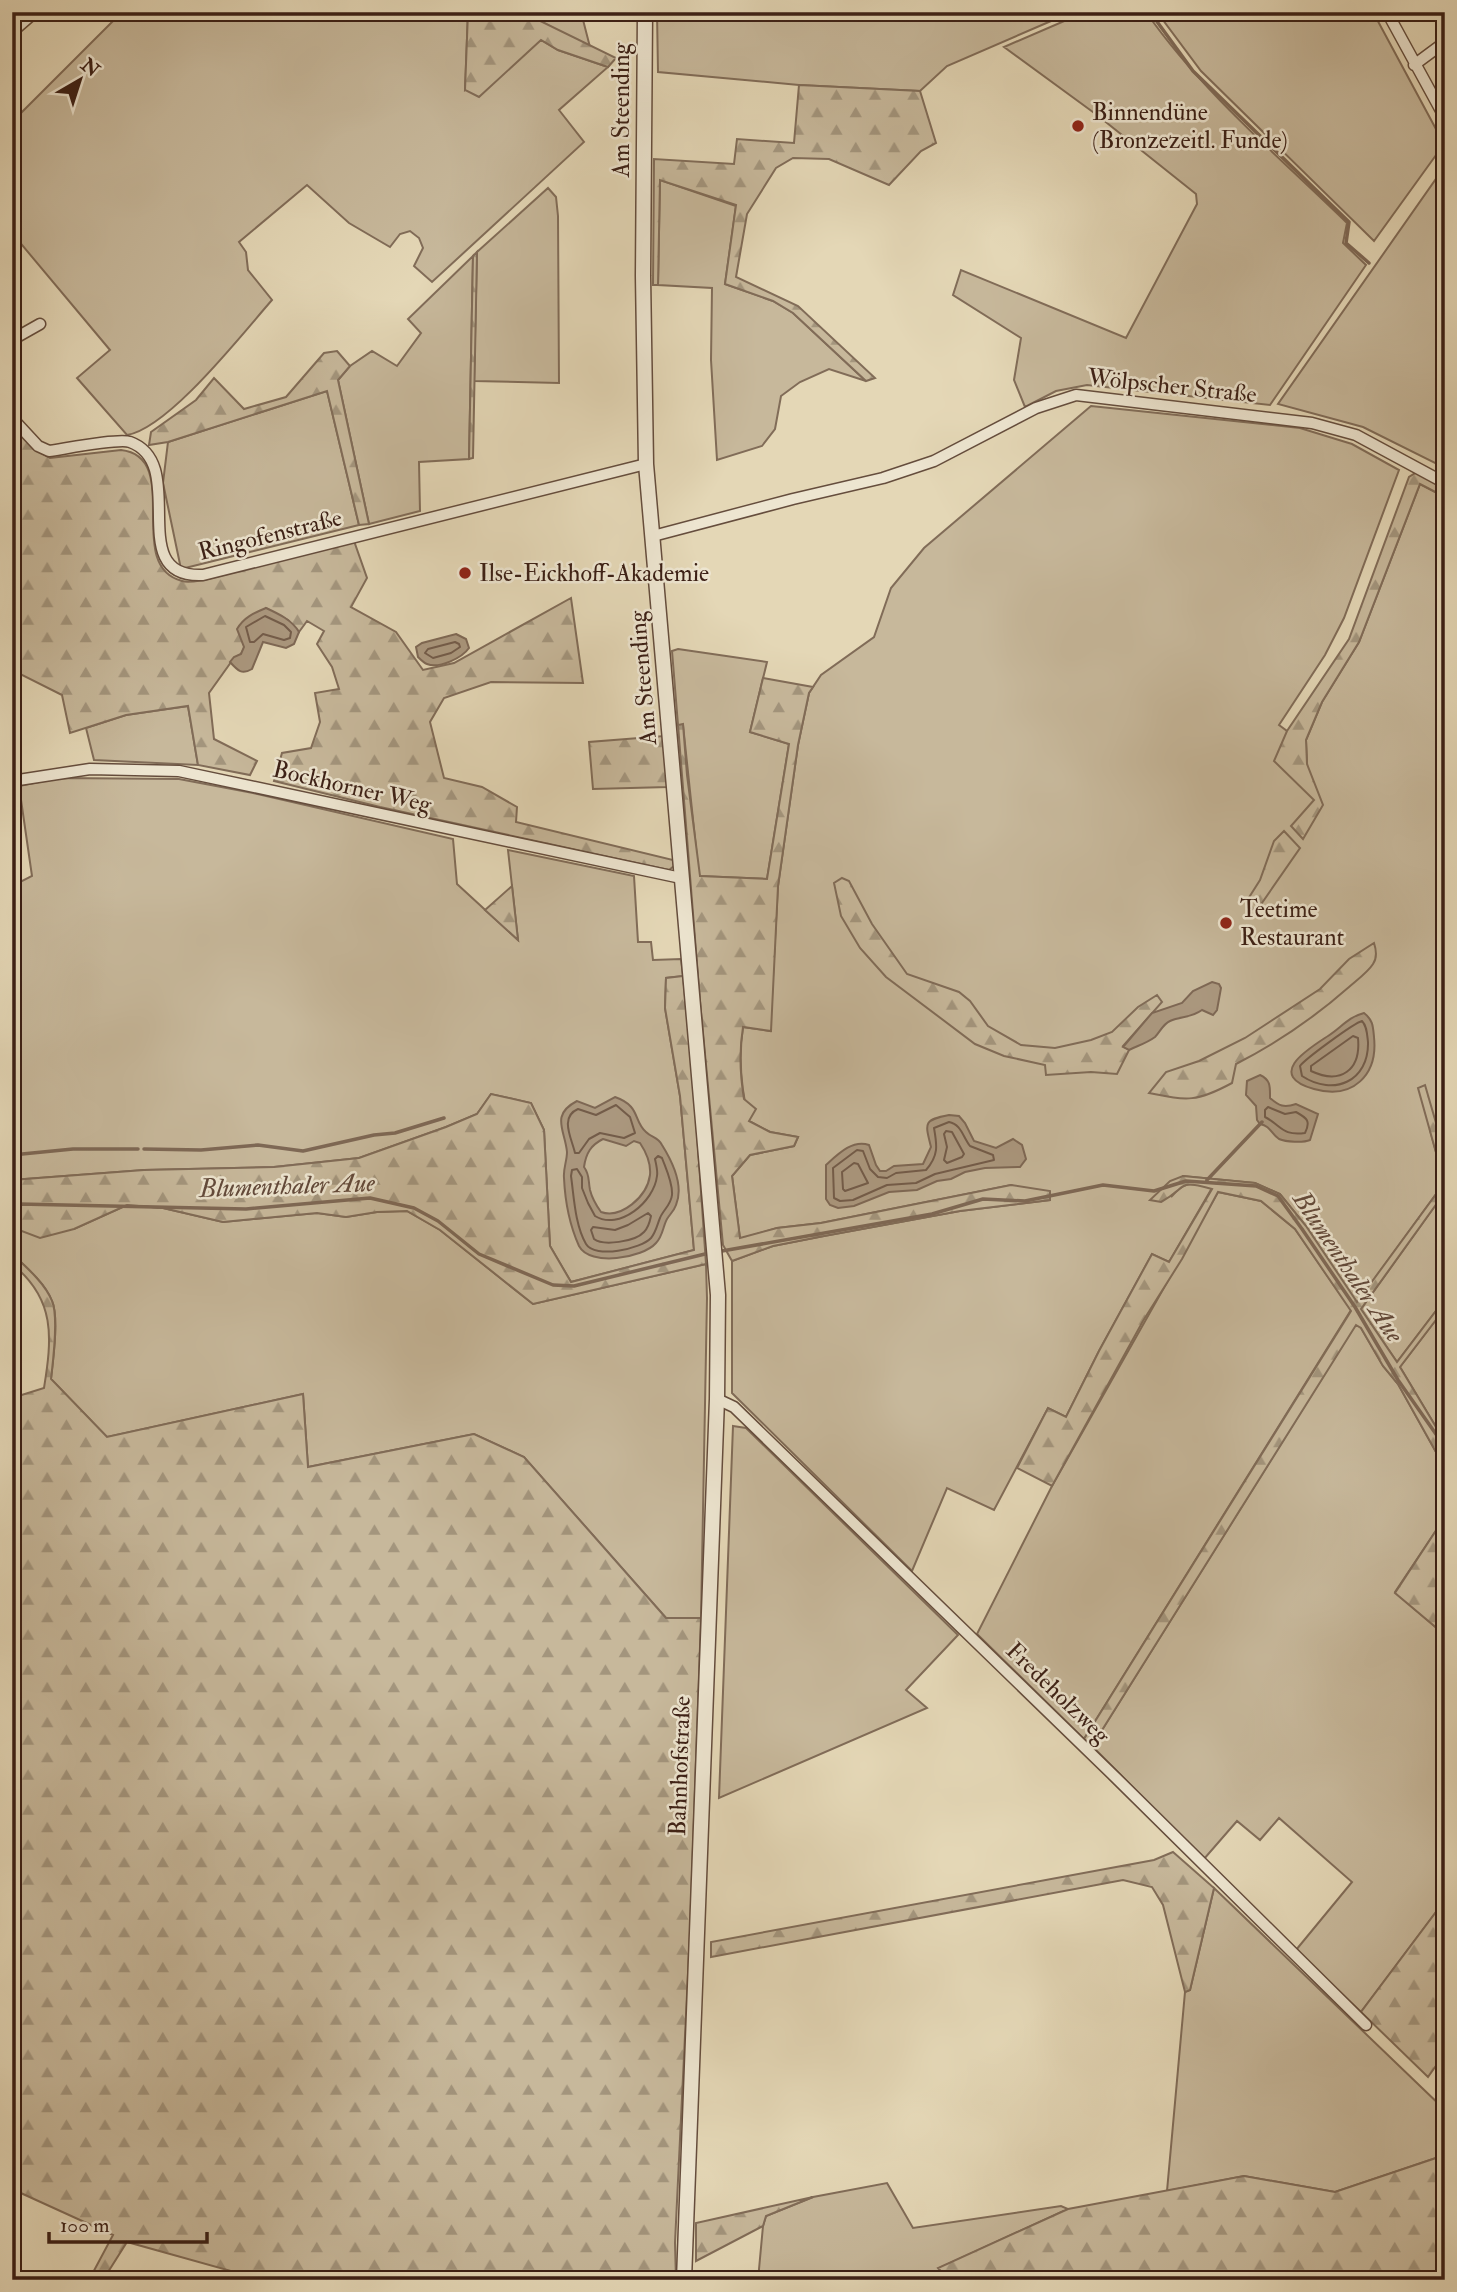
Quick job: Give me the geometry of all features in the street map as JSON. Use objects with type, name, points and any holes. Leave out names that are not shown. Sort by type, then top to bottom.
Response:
[{"type":"street","points":[[12,32],[35,12]]},
{"type":"street","name":"Am Steending","points":[[645,12],[643,276],[646,464],[715,1255]]},
{"type":"street","points":[[1387,12],[1445,118]]},
{"type":"street","points":[[1414,65],[1445,42]]},
{"type":"street","points":[[12,334],[17,337],[40,324]]},
{"type":"street","name":"Wölpscher Straße","points":[[653,537],[883,478],[934,461],[1036,408],[1076,395],[1312,423],[1356,435],[1445,483]]},
{"type":"street","name":"Ringofenstraße","points":[[12,418],[38,446],[49,451],[128,440],[145,450],[155,465],[161,548],[166,563],[176,572],[188,576],[202,575],[646,464]]},
{"type":"street","name":"Bockhorner Weg","points":[[12,780],[90,769],[179,771],[681,878]]},
{"type":"street","name":"Bahnhofstraße","points":[[684,2280],[717,1399],[718,1295],[715,1255]]},
{"type":"street","name":"Fredeholzweg","points":[[717,1399],[734,1407],[1366,2025]]},
{"type":"green space","points":[[122,12],[468,12],[465,90],[541,40],[558,50],[608,67],[559,110],[584,142],[432,282],[414,266],[423,248],[419,238],[410,231],[400,234],[390,247],[349,223],[307,185],[239,242],[246,252],[248,270],[272,300],[224,356],[183,398],[144,429],[127,435],[77,378],[110,350],[12,233],[12,122]]},
{"type":"green space","points":[[468,12],[522,12],[616,58],[608,67],[558,50],[541,40],[479,97],[465,90]]},
{"type":"green space","points":[[522,12],[581,12],[590,47]]},
{"type":"green space","points":[[657,12],[1072,12],[947,66],[920,91],[799,85],[658,72]]},
{"type":"green space","points":[[1085,12],[1146,12],[1216,96],[1347,223],[1343,243],[1366,265],[1270,405],[1087,385],[1056,391],[1025,407],[1014,380],[1021,338],[953,295],[961,270],[1126,338],[1197,204],[1196,194],[1097,115],[1004,47]]},
{"type":"green space","points":[[1157,12],[1373,12],[1444,144],[1374,241],[1201,71]]},
{"type":"green space","points":[[799,85],[920,91],[936,143],[921,151],[889,185],[829,159],[793,158],[776,168],[747,214],[736,277],[798,306],[875,378],[866,381],[793,313],[773,301],[725,284],[736,205],[660,180],[658,285],[653,285],[654,159],[734,164],[737,139],[794,143]]},
{"type":"green space","points":[[1445,166],[1445,468],[1363,427],[1278,404]]},
{"type":"green space","points":[[660,180],[736,206],[725,284],[773,301],[793,313],[866,381],[829,369],[800,382],[781,396],[775,429],[762,446],[717,460],[711,360],[712,288],[658,285]]},
{"type":"green space","points":[[548,188],[556,197],[558,216],[559,383],[474,381],[477,252]]},
{"type":"green space","points":[[477,252],[473,458],[469,459],[473,256]]},
{"type":"green space","points":[[473,256],[469,459],[419,462],[420,511],[369,524],[338,380],[350,366],[372,351],[397,366],[421,333],[408,319]]},
{"type":"green space","points":[[337,351],[350,366],[338,380],[369,524],[359,525],[327,391],[168,442],[149,445],[151,432],[196,400],[214,378],[244,409],[286,397],[324,353]]},
{"type":"green space","points":[[327,391],[359,525],[181,569],[163,483],[168,442]]},
{"type":"green space","points":[[1091,406],[1300,428],[1352,444],[1399,470],[1344,618],[1325,655],[1279,725],[1287,731],[1307,762],[1306,740],[1322,702],[1359,642],[1420,484],[1445,497],[1445,1154],[1436,1127],[1430,1130],[1442,1174],[1439,1190],[1357,1303],[1306,1226],[1280,1194],[1255,1183],[1183,1176],[1171,1197],[1185,1185],[1212,1188],[1169,1262],[1152,1254],[1066,1417],[1048,1408],[994,1510],[947,1488],[912,1571],[732,1393],[732,1261],[773,1246],[824,1236],[960,1211],[1050,1200],[1011,1185],[821,1223],[777,1228],[740,1239],[732,1176],[750,1155],[794,1146],[798,1137],[770,1132],[749,1121],[741,1074],[743,1027],[770,1031],[778,886],[798,745],[809,693],[821,675],[874,637],[891,588],[924,548]]},
{"type":"green space","points":[[12,425],[36,450],[50,458],[121,450],[139,457],[149,471],[156,555],[165,571],[182,581],[204,580],[354,541],[367,578],[351,607],[396,632],[423,670],[454,663],[571,598],[583,683],[491,682],[444,698],[430,722],[444,778],[482,787],[517,807],[516,822],[673,860],[674,866],[669,870],[274,781],[282,753],[311,748],[320,722],[315,693],[339,689],[332,667],[317,644],[324,631],[307,621],[299,632],[288,620],[266,608],[241,654],[234,658],[209,693],[214,739],[257,761],[250,775],[198,765],[188,706],[126,715],[70,733],[62,695],[12,670]]},
{"type":"green space","points":[[1417,472],[1445,488],[1445,497],[1420,484],[1359,642],[1322,702],[1306,740],[1307,764],[1323,805],[1303,839],[1291,826],[1314,800],[1274,761],[1287,731],[1349,639],[1409,477]]},
{"type":"green space","points":[[678,649],[767,662],[750,732],[789,744],[767,879],[699,876],[683,725],[678,725],[672,651]]},
{"type":"green space","points":[[763,678],[813,687],[809,693],[798,745],[778,886],[771,1031],[743,1027],[741,1072],[744,1099],[756,1109],[749,1121],[770,1132],[798,1137],[794,1146],[750,1155],[732,1176],[740,1238],[777,1228],[821,1223],[1011,1185],[1050,1191],[1050,1200],[960,1211],[824,1236],[773,1246],[732,1261],[723,1245],[678,725],[683,724],[700,876],[767,879],[789,744],[750,732]]},
{"type":"green space","points":[[188,706],[198,765],[94,760],[86,728],[126,715]]},
{"type":"green space","points":[[664,736],[668,787],[593,789],[589,742]]},
{"type":"green space","points":[[59,778],[179,779],[253,793],[453,839],[457,884],[518,940],[508,850],[634,876],[638,942],[651,942],[653,960],[681,959],[683,976],[666,978],[665,1008],[680,1096],[694,1250],[571,1282],[550,1246],[544,1130],[531,1103],[491,1094],[477,1114],[359,1158],[274,1167],[144,1170],[12,1180],[12,886],[32,876],[19,786]]},
{"type":"green space","points":[[1284,831],[1300,848],[1255,913],[1248,899],[1260,880],[1274,841]]},
{"type":"green space","points":[[842,878],[849,881],[872,924],[907,974],[959,992],[970,1001],[988,1026],[1021,1045],[1055,1048],[1091,1040],[1112,1032],[1138,1007],[1157,995],[1162,1002],[1123,1046],[1129,1050],[1117,1074],[1091,1072],[1046,1075],[1045,1065],[1004,1056],[975,1044],[886,977],[860,948],[841,916],[834,883]]},
{"type":"green space","points":[[512,886],[518,940],[485,910]]},
{"type":"green space","points":[[1374,943],[1375,959],[1365,973],[1295,1029],[1236,1064],[1232,1083],[1201,1097],[1183,1098],[1149,1093],[1166,1072],[1199,1061],[1245,1038],[1320,989],[1349,959]]},
{"type":"green space","points":[[683,976],[706,1264],[533,1304],[440,1230],[407,1211],[346,1217],[317,1213],[223,1222],[163,1208],[127,1205],[74,1229],[40,1238],[12,1229],[12,1180],[144,1170],[274,1167],[359,1158],[477,1114],[491,1094],[531,1103],[544,1130],[550,1246],[571,1282],[694,1250],[680,1096],[665,1008],[666,978]]},
{"type":"green space","points":[[1425,1085],[1445,1154],[1445,1192],[1361,1309],[1397,1362],[1445,1299],[1445,1308],[1400,1367],[1445,1442],[1445,1635],[1395,1593],[1439,1526],[1436,1452],[1398,1384],[1383,1366],[1361,1328],[1356,1325],[1092,1746],[1084,1739],[1351,1311],[1295,1229],[1261,1201],[1218,1192],[1052,1486],[1017,1468],[1048,1408],[1066,1417],[1152,1254],[1169,1262],[1212,1189],[1187,1185],[1161,1202],[1150,1200],[1170,1181],[1183,1176],[1255,1183],[1280,1194],[1306,1226],[1357,1302],[1439,1190],[1442,1174],[1418,1088]]},
{"type":"green space","points":[[1218,1192],[1261,1201],[1295,1229],[1351,1310],[1084,1739],[977,1634],[1052,1486]]},
{"type":"green space","points":[[1445,1192],[1445,1299],[1397,1362],[1361,1309]]},
{"type":"green space","points":[[127,1205],[163,1208],[223,1222],[317,1213],[346,1217],[407,1211],[440,1230],[533,1304],[706,1264],[701,1618],[666,1618],[524,1457],[474,1434],[308,1467],[303,1394],[107,1437],[51,1379],[55,1339],[54,1308],[49,1294],[40,1282],[12,1254],[12,1229],[74,1229]]},
{"type":"green space","points":[[12,1254],[40,1282],[52,1301],[55,1328],[51,1379],[107,1437],[303,1394],[308,1467],[474,1434],[524,1457],[666,1618],[701,1618],[675,2243],[676,2280],[263,2280],[127,2242],[103,2280],[89,2280],[113,2235],[12,2189],[12,1398],[44,1388],[49,1336],[44,1305],[37,1291],[12,1264]]},
{"type":"green space","points":[[1445,1308],[1445,1442],[1400,1367]]},
{"type":"green space","points":[[1356,1324],[1398,1384],[1436,1452],[1439,1526],[1395,1592],[1445,1635],[1445,1900],[1361,2012],[1296,1950],[1352,1882],[1279,1818],[1260,1840],[1237,1821],[1204,1859],[1092,1746]]},
{"type":"green space","points":[[733,1426],[746,1428],[958,1635],[906,1690],[927,1708],[719,1798]]},
{"type":"green space","points":[[1173,1852],[1214,1888],[1190,1990],[1185,1992],[1163,1905],[1152,1887],[1123,1880],[711,1957],[711,1942],[1154,1860]]},
{"type":"green space","points":[[1214,1888],[1445,2110],[1445,2155],[1335,2192],[1244,2176],[1167,2191],[1185,1992],[1190,1990]]},
{"type":"green space","points":[[1445,1900],[1445,2053],[1428,2077],[1361,2012]]},
{"type":"green space","points":[[1445,2155],[1445,2280],[949,2280],[938,2268],[1068,2209],[1244,2176],[1335,2192]]},
{"type":"green space","points":[[887,2183],[913,2228],[1061,2206],[1068,2209],[939,2268],[949,2280],[758,2280],[766,2216],[813,2197]]},
{"type":"green space","points":[[813,2197],[766,2216],[763,2226],[696,2261],[696,2223]]},
{"type":"water","points":[[266,608],[289,621],[299,632],[294,644],[286,648],[263,642],[252,669],[240,671],[230,662],[241,654],[244,647],[237,629],[246,618]]},
{"type":"water","points":[[456,634],[466,639],[469,648],[456,659],[432,665],[418,657],[416,647],[422,643]]},
{"type":"water","points":[[1212,982],[1219,984],[1221,988],[1217,1010],[1213,1015],[1202,1010],[1174,1019],[1165,1024],[1149,1041],[1129,1050],[1123,1047],[1152,1013],[1182,1003],[1193,991]]},
{"type":"water","points":[[1364,1013],[1372,1024],[1374,1051],[1372,1063],[1360,1081],[1340,1091],[1328,1091],[1314,1089],[1293,1077],[1295,1062],[1302,1055],[1349,1020]]},
{"type":"water","points":[[1260,1075],[1268,1082],[1270,1098],[1276,1103],[1282,1106],[1296,1104],[1318,1114],[1310,1140],[1282,1140],[1260,1124],[1256,1106],[1246,1095],[1247,1081]]},
{"type":"water","points":[[615,1097],[629,1105],[642,1128],[657,1139],[666,1151],[678,1182],[676,1205],[662,1234],[649,1248],[629,1256],[605,1258],[585,1253],[579,1246],[568,1213],[564,1175],[567,1152],[561,1117],[569,1106],[577,1101],[595,1108]],"holes":[[[603,1139],[626,1146],[634,1141],[640,1143],[650,1167],[648,1183],[638,1198],[625,1209],[601,1212],[590,1190],[584,1167],[586,1158],[592,1147]]]},
{"type":"water","points":[[949,1115],[959,1116],[974,1141],[996,1148],[1013,1139],[1022,1145],[1026,1159],[1020,1167],[985,1168],[965,1172],[917,1190],[889,1192],[854,1206],[838,1208],[830,1205],[826,1199],[826,1165],[841,1152],[857,1144],[869,1145],[880,1171],[894,1166],[923,1164],[931,1147],[928,1124],[934,1119]]},
{"type":"waterway","points":[[1150,12],[1193,71],[1349,222],[1346,243],[1369,263]]},
{"type":"waterway","points":[[144,1149],[201,1150],[258,1145],[303,1151],[395,1133],[444,1118]]},
{"type":"waterway","points":[[1207,1180],[1262,1122]]},
{"type":"waterway","points":[[12,1155],[73,1149],[138,1149]]},
{"type":"waterway","name":"Blumenthaler Aue","points":[[722,1251],[932,1214],[983,1199],[1025,1201],[1103,1185],[1154,1191],[1186,1181],[1256,1186],[1278,1196],[1302,1229],[1355,1307],[1398,1380],[1445,1447]]},
{"type":"waterway","name":"Blumenthaler Aue","points":[[12,1206],[246,1209],[370,1198],[414,1208],[438,1221],[479,1254],[553,1285],[574,1286],[705,1254]]},
{"type":"waterway","name":"Blumenthaler Aue","points":[[1445,1493],[1445,1503]]},
{"type":"place","name":"Binnendüne (Bronzezeitl. Funde)","points":[[1078,126]]},
{"type":"place","name":"Ilse-Eickhoff-Akademie","points":[[465,573]]},
{"type":"place","name":"Teetime Restaurant","points":[[1226,923]]}]
